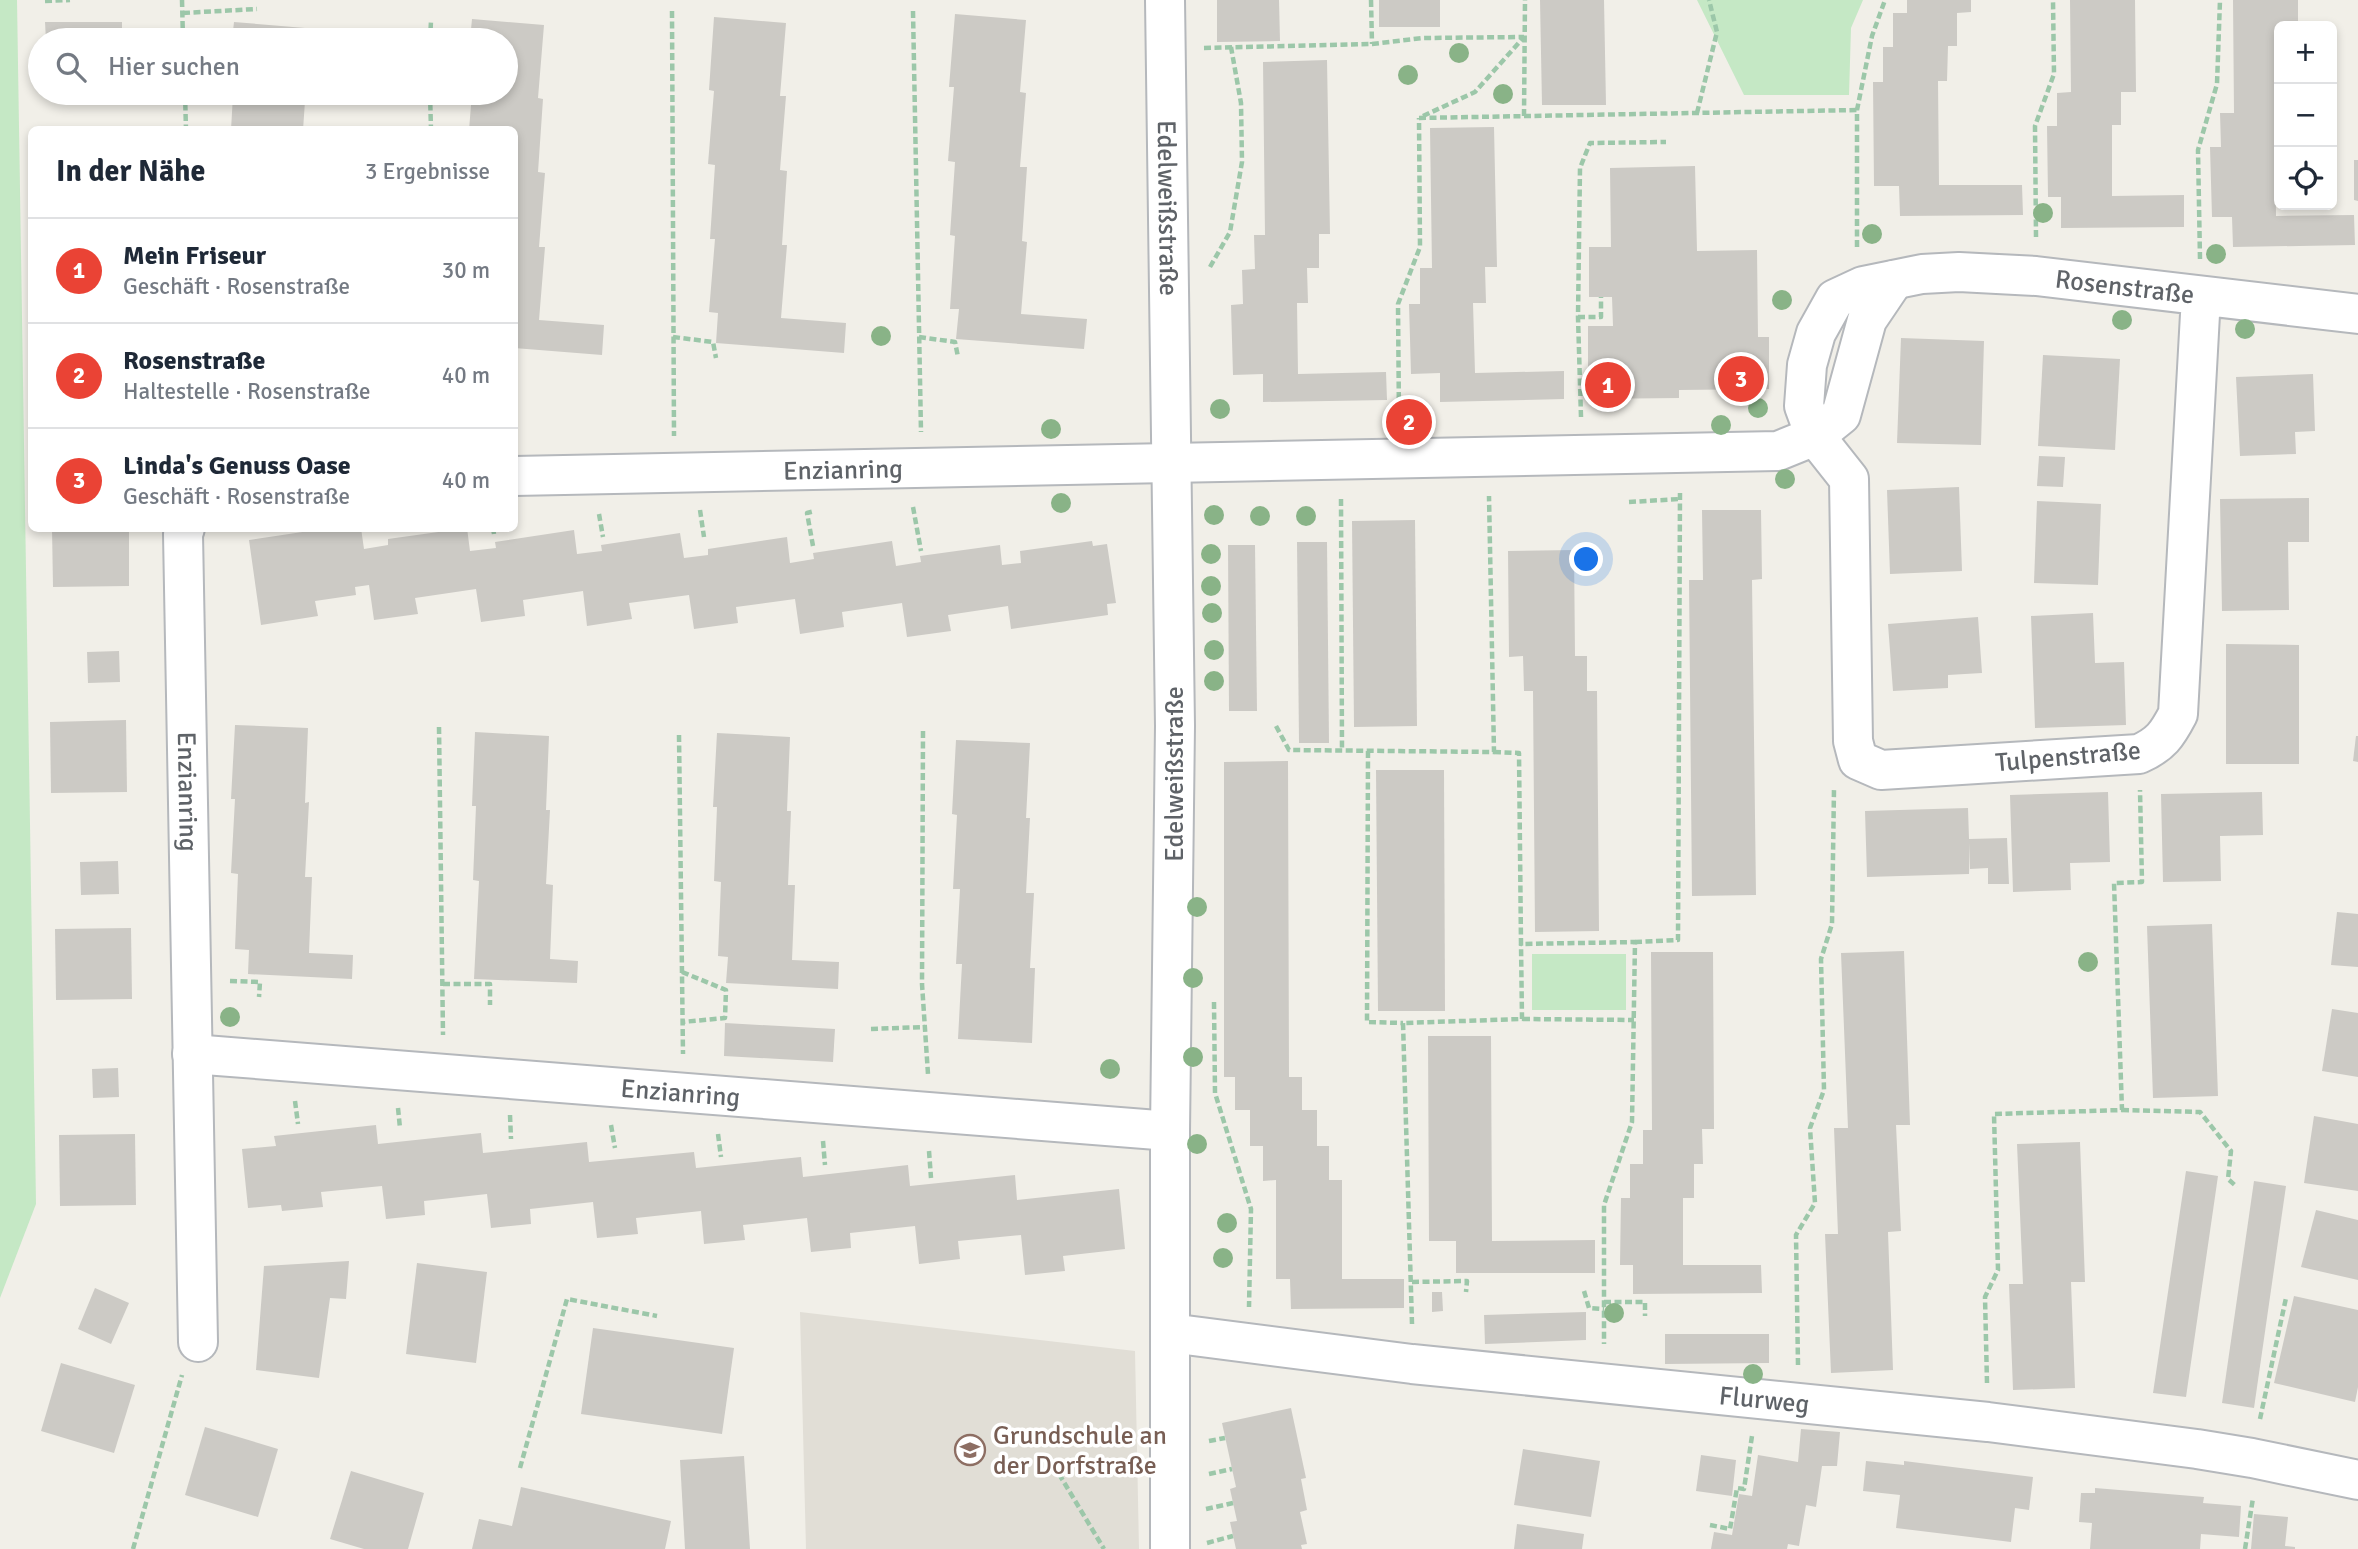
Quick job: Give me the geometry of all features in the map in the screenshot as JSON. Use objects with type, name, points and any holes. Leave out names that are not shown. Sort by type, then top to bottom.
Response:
[{"type":"street","name":"Edelweißstraße","points":[[1165,0],[1175,740],[1170,1131],[1170,1549]]},
{"type":"street","name":"Rosenstraße","points":[[1170,462],[1778,451],[1815,436],[1841,415],[1867,320],[1894,280],[1922,274],[1959,272],[2201,277],[2358,314]]},
{"type":"street","name":"Tulpenstraße","points":[[1858,760],[1881,770],[2139,754],[2156,747],[2169,732],[2178,714],[2201,277]]},
{"type":"street","points":[[1815,436],[1849,479],[1853,741],[1858,760]]},
{"type":"street","name":"Enzianring","points":[[518,476],[1170,462]]},
{"type":"street","name":"Enzianring","points":[[184,532],[198,1342]]},
{"type":"street","name":"Enzianring","points":[[192,1054],[1170,1131]]},
{"type":"street","name":"Flurweg","points":[[1170,1333],[1412,1364],[1798,1405],[1988,1422],[2255,1459],[2358,1480]]},
{"type":"path","points":[[45,1],[70,0]]},
{"type":"path","points":[[182,0],[183,28]]},
{"type":"path","points":[[1371,0],[1371,44]]},
{"type":"path","points":[[1524,116],[1525,0]]},
{"type":"path","points":[[1698,113],[1717,32],[1709,0]]},
{"type":"path","points":[[1857,247],[1857,110],[1872,36],[1885,0]]},
{"type":"path","points":[[2036,248],[2035,126],[2054,74],[2053,0]]},
{"type":"path","points":[[2201,277],[2198,150],[2217,84],[2220,0]]},
{"type":"path","points":[[183,13],[257,9]]},
{"type":"path","points":[[671,11],[675,472]]},
{"type":"path","points":[[913,11],[921,467]]},
{"type":"path","points":[[431,21],[431,28]]},
{"type":"path","points":[[1166,49],[1371,44],[1423,38],[1524,37]]},
{"type":"path","points":[[1419,118],[1475,92],[1524,37]]},
{"type":"path","points":[[1205,274],[1230,232],[1242,162],[1241,103],[1231,47]]},
{"type":"path","points":[[185,105],[186,126]]},
{"type":"path","points":[[430,105],[431,126]]},
{"type":"path","points":[[1419,118],[1857,110]]},
{"type":"path","points":[[1400,458],[1398,304],[1420,247],[1419,118]]},
{"type":"path","points":[[1580,396],[1580,168],[1590,143],[1666,142]]},
{"type":"path","points":[[1578,317],[1601,317],[1601,297]]},
{"type":"path","points":[[673,337],[713,342],[716,358]]},
{"type":"path","points":[[919,337],[955,342],[958,357]]},
{"type":"path","points":[[1521,944],[1678,940],[1680,453]]},
{"type":"path","points":[[1489,457],[1494,752]]},
{"type":"path","points":[[1340,459],[1342,750]]},
{"type":"path","points":[[1629,502],[1679,499]]},
{"type":"path","points":[[1276,726],[1289,750],[1519,753],[1522,1019]]},
{"type":"path","points":[[439,727],[443,1074]]},
{"type":"path","points":[[923,731],[922,984],[930,1113]]},
{"type":"path","points":[[679,735],[684,1093]]},
{"type":"path","points":[[1368,751],[1367,1022],[1634,1020]]},
{"type":"path","points":[[2122,1110],[2115,883],[2142,882],[2139,754]]},
{"type":"path","points":[[1798,1405],[1796,1235],[1815,1203],[1810,1128],[1825,1090],[1821,959],[1832,925],[1835,772],[1858,760]]},
{"type":"path","points":[[1604,1342],[1604,1205],[1632,1122],[1635,942]]},
{"type":"path","points":[[682,972],[726,990],[725,1018],[682,1022]]},
{"type":"path","points":[[443,984],[490,984],[490,1005]]},
{"type":"path","points":[[1214,998],[1215,1093],[1251,1209],[1248,1343]]},
{"type":"path","points":[[1402,1023],[1412,1325]]},
{"type":"path","points":[[871,1029],[925,1027]]},
{"type":"path","points":[[1988,1422],[1985,1297],[1998,1270],[1994,1114],[2122,1110],[2200,1112],[2231,1151],[2228,1179],[2236,1187]]},
{"type":"path","points":[[1412,1282],[1467,1281],[1466,1292]]},
{"type":"path","points":[[1584,1291],[1589,1308],[1604,1309]]},
{"type":"path","points":[[2245,1549],[2255,1459],[2286,1298]]},
{"type":"path","points":[[520,1468],[567,1299],[657,1317]]},
{"type":"path","points":[[1604,1302],[1645,1302],[1645,1316]]},
{"type":"path","points":[[133,1549],[179,1382]]},
{"type":"path","points":[[1710,1525],[1730,1529],[1737,1488],[1744,1489],[1756,1400]]},
{"type":"path","points":[[1059,1474],[1104,1549]]},
{"type":"shaded area","name":"Grundschule an der Dorfstraße","points":[[800,1312],[1135,1351],[1139,1549],[806,1549]]},
{"type":"green space","points":[[0,0],[17,0],[36,1204],[0,1298]]},
{"type":"green space","points":[[1697,0],[1863,0],[1851,28],[1849,95],[1744,95]]},
{"type":"green space","points":[[1532,954],[1626,954],[1626,1010],[1532,1010]]},
{"type":"building","points":[[1217,0],[1279,0],[1280,41],[1217,42]]},
{"type":"building","points":[[1379,0],[1440,0],[1440,27],[1379,27]]},
{"type":"building","points":[[1540,0],[1604,0],[1606,105],[1542,105]]},
{"type":"building","points":[[1907,0],[1971,0],[1971,12],[1957,13],[1957,46],[1948,46],[1947,81],[1938,81],[1939,185],[2022,185],[2023,215],[1900,216],[1899,186],[1874,186],[1873,82],[1883,82],[1883,47],[1893,47],[1893,13],[1907,13]]},
{"type":"building","points":[[2070,0],[2135,0],[2136,92],[2121,92],[2121,125],[2112,125],[2112,196],[2184,195],[2184,227],[2061,228],[2061,197],[2048,197],[2047,126],[2057,126],[2057,93],[2071,92]]},
{"type":"building","points":[[2233,0],[2298,0],[2298,21],[2274,21],[2274,210],[2276,216],[2354,215],[2355,245],[2233,247],[2232,217],[2212,217],[2210,147],[2221,147],[2220,113],[2234,113]]},
{"type":"building","points":[[955,14],[1026,20],[1020,92],[1026,93],[1020,167],[1027,167],[1022,241],[1027,242],[1021,314],[1087,319],[1084,349],[956,339],[959,309],[950,309],[955,236],[950,235],[955,162],[948,161],[954,87],[949,87]]},
{"type":"building","points":[[714,17],[786,23],[780,96],[786,96],[780,170],[787,171],[782,245],[787,245],[781,318],[846,323],[844,353],[716,343],[718,313],[709,312],[715,239],[710,239],[715,165],[708,164],[714,91],[709,90]]},
{"type":"building","points":[[472,19],[544,25],[538,98],[543,99],[538,172],[545,173],[539,247],[545,247],[539,320],[604,325],[602,355],[518,348],[518,126],[469,126],[471,105],[518,105],[518,28],[471,28]]},
{"type":"building","points":[[45,22],[122,22],[122,28],[45,28]]},
{"type":"building","points":[[234,22],[305,28],[233,28]]},
{"type":"building","points":[[1327,60],[1330,234],[1319,234],[1319,268],[1307,268],[1308,303],[1297,303],[1298,374],[1386,372],[1387,400],[1263,402],[1263,374],[1233,375],[1231,305],[1243,304],[1242,270],[1255,269],[1254,235],[1265,235],[1263,62]]},
{"type":"building","points":[[232,105],[305,105],[303,126],[231,126]]},
{"type":"building","points":[[1494,127],[1497,267],[1485,267],[1486,303],[1473,303],[1475,373],[1564,371],[1564,399],[1440,402],[1440,373],[1411,374],[1409,304],[1420,304],[1420,268],[1432,268],[1430,128]]},
{"type":"building","points":[[2354,160],[2358,160],[2358,201],[2354,200]]},
{"type":"building","points":[[1695,166],[1697,251],[1757,250],[1758,337],[1769,337],[1769,389],[1679,390],[1679,398],[1588,399],[1588,326],[1613,326],[1612,297],[1589,297],[1589,247],[1611,247],[1610,168]]},
{"type":"building","points":[[1901,338],[1984,341],[1981,445],[1897,443]]},
{"type":"building","points":[[2043,355],[2120,359],[2115,450],[2038,446]]},
{"type":"building","points":[[2313,374],[2315,431],[2295,432],[2296,454],[2240,456],[2236,377]]},
{"type":"building","points":[[2039,456],[2065,457],[2063,487],[2037,486]]},
{"type":"building","points":[[1959,487],[1962,571],[1890,574],[1887,490]]},
{"type":"building","points":[[2309,498],[2309,542],[2288,542],[2289,610],[2222,611],[2220,499]]},
{"type":"building","points":[[2037,501],[2101,504],[2098,585],[2034,583]]},
{"type":"building","points":[[1702,510],[1761,510],[1762,579],[1752,580],[1756,895],[1692,896],[1689,580],[1703,580]]},
{"type":"building","points":[[1415,520],[1417,726],[1354,727],[1352,521]]},
{"type":"building","points":[[574,530],[577,554],[602,551],[601,545],[680,533],[684,558],[708,555],[708,549],[787,537],[790,563],[814,559],[813,553],[892,541],[896,566],[921,562],[920,556],[1000,545],[1002,565],[1021,563],[1020,551],[1092,541],[1093,546],[1107,544],[1116,603],[1107,604],[1108,615],[1011,629],[1008,606],[948,615],[951,631],[907,637],[902,603],[842,612],[844,627],[800,634],[795,599],[736,607],[738,623],[694,629],[689,595],[629,603],[632,619],[587,626],[583,591],[523,600],[525,616],[481,622],[476,589],[415,598],[418,614],[374,620],[369,585],[355,587],[356,595],[315,601],[318,616],[261,625],[249,540],[302,532],[362,532],[364,549],[388,545],[388,539],[438,532],[468,532],[470,551],[496,548],[495,542]]},
{"type":"building","points":[[52,532],[129,532],[129,586],[53,587]]},
{"type":"building","points":[[1297,542],[1327,542],[1329,743],[1299,743]]},
{"type":"building","points":[[1228,545],[1255,545],[1257,711],[1229,711]]},
{"type":"building","points":[[1574,550],[1575,656],[1587,656],[1587,691],[1597,691],[1599,931],[1535,932],[1533,691],[1524,691],[1523,656],[1509,657],[1508,551]]},
{"type":"building","points":[[2093,613],[2095,663],[2124,662],[2126,725],[2035,728],[2031,616]]},
{"type":"building","points":[[1978,617],[1982,673],[1948,675],[1948,688],[1893,691],[1888,624]]},
{"type":"building","points":[[2226,644],[2299,645],[2299,764],[2226,764]]},
{"type":"building","points":[[119,651],[120,682],[88,683],[87,652]]},
{"type":"building","points":[[126,720],[127,792],[51,793],[50,722]]},
{"type":"building","points":[[235,725],[308,728],[305,803],[309,802],[305,877],[312,877],[309,953],[353,955],[352,979],[248,974],[249,950],[235,949],[238,874],[231,873],[235,799],[231,799]]},
{"type":"building","points":[[475,732],[549,736],[546,810],[550,810],[546,884],[553,885],[550,959],[578,961],[577,983],[474,979],[479,881],[473,880]]},
{"type":"building","points":[[717,733],[790,737],[788,885],[795,885],[792,960],[839,962],[838,989],[726,983],[728,957],[718,956],[721,882],[714,881],[717,807],[713,807]]},
{"type":"building","points":[[2358,736],[2358,762],[2353,761]]},
{"type":"building","points":[[956,740],[1030,743],[1026,893],[1034,893],[1030,968],[1035,968],[1032,1043],[958,1039],[962,964],[956,964],[960,889],[953,889],[957,815],[952,814]]},
{"type":"building","points":[[1288,761],[1289,1077],[1302,1077],[1302,1110],[1317,1110],[1317,1146],[1329,1146],[1329,1180],[1342,1180],[1342,1279],[1404,1279],[1404,1308],[1291,1309],[1290,1279],[1276,1279],[1276,1180],[1263,1181],[1263,1146],[1250,1146],[1250,1110],[1235,1110],[1235,1077],[1224,1077],[1224,762]]},
{"type":"building","points":[[1376,770],[1444,770],[1445,1011],[1378,1011]]},
{"type":"building","points":[[2108,792],[2110,862],[2070,863],[2071,890],[2013,892],[2010,795]]},
{"type":"building","points":[[2262,792],[2263,835],[2220,836],[2221,881],[2163,882],[2161,794]]},
{"type":"building","points":[[1968,808],[1969,839],[2007,838],[2009,884],[1988,884],[1988,868],[1970,869],[1970,843],[1969,874],[1867,877],[1865,811]]},
{"type":"building","points":[[118,861],[119,894],[81,895],[80,862]]},
{"type":"building","points":[[2337,912],[2358,914],[2358,967],[2331,965]]},
{"type":"building","points":[[2212,924],[2218,1096],[2153,1098],[2147,926]]},
{"type":"building","points":[[131,928],[132,999],[56,1000],[55,929]]},
{"type":"building","points":[[1904,951],[1910,1125],[1896,1125],[1901,1231],[1888,1232],[1893,1370],[1831,1373],[1825,1234],[1838,1234],[1834,1128],[1848,1128],[1841,953]]},
{"type":"building","points":[[1651,952],[1713,952],[1714,1129],[1702,1129],[1703,1164],[1694,1164],[1694,1198],[1683,1198],[1683,1265],[1761,1265],[1762,1293],[1633,1294],[1633,1265],[1620,1265],[1621,1198],[1630,1198],[1630,1164],[1643,1164],[1643,1130],[1652,1130]]},
{"type":"building","points":[[2332,1009],[2358,1013],[2358,1077],[2322,1071]]},
{"type":"building","points":[[725,1023],[835,1029],[833,1062],[724,1056]]},
{"type":"building","points":[[1428,1036],[1491,1036],[1492,1241],[1595,1240],[1595,1273],[1456,1273],[1456,1241],[1429,1241]]},
{"type":"building","points":[[118,1068],[119,1097],[93,1098],[92,1069]]},
{"type":"building","points":[[2314,1116],[2358,1124],[2358,1191],[2304,1183]]},
{"type":"building","points":[[376,1125],[378,1144],[481,1133],[483,1153],[587,1142],[589,1162],[694,1152],[696,1168],[801,1157],[803,1177],[908,1165],[910,1186],[1015,1175],[1017,1200],[1119,1189],[1125,1249],[1063,1256],[1065,1271],[1025,1275],[1021,1235],[958,1241],[960,1259],[919,1264],[915,1226],[850,1233],[851,1248],[811,1252],[807,1218],[743,1225],[745,1240],[704,1244],[701,1211],[636,1218],[638,1234],[597,1238],[593,1202],[530,1209],[531,1224],[491,1228],[487,1194],[424,1201],[425,1215],[386,1219],[382,1186],[321,1192],[323,1207],[282,1211],[281,1205],[248,1208],[242,1149],[276,1146],[274,1136]]},
{"type":"building","points":[[135,1134],[136,1205],[60,1206],[59,1135]]},
{"type":"building","points":[[2080,1142],[2085,1282],[2071,1282],[2075,1388],[2013,1390],[2009,1284],[2023,1284],[2017,1144]]},
{"type":"building","points":[[2186,1171],[2218,1176],[2186,1397],[2153,1393]]},
{"type":"building","points":[[2254,1181],[2286,1186],[2254,1408],[2222,1403]]},
{"type":"building","points":[[2316,1210],[2358,1220],[2358,1280],[2301,1267]]},
{"type":"building","points":[[349,1261],[346,1299],[330,1298],[319,1378],[256,1370],[264,1266]]},
{"type":"building","points":[[417,1263],[487,1272],[476,1363],[406,1354]]},
{"type":"building","points":[[95,1288],[129,1303],[111,1344],[78,1329]]},
{"type":"building","points":[[1432,1292],[1442,1292],[1443,1311],[1432,1312]]},
{"type":"building","points":[[2294,1296],[2358,1310],[2358,1387],[2355,1402],[2274,1383]]},
{"type":"building","points":[[1586,1312],[1586,1340],[1485,1344],[1484,1315]]},
{"type":"building","points":[[593,1328],[734,1348],[722,1434],[581,1414]]},
{"type":"building","points":[[1665,1334],[1769,1334],[1769,1363],[1665,1364]]},
{"type":"building","points":[[61,1363],[135,1385],[114,1453],[41,1431]]},
{"type":"building","points":[[1291,1408],[1306,1478],[1301,1479],[1307,1510],[1300,1512],[1307,1544],[1301,1545],[1302,1549],[1236,1549],[1230,1522],[1237,1521],[1230,1489],[1236,1487],[1222,1423]]},
{"type":"building","points":[[205,1427],[278,1449],[258,1517],[185,1495]]},
{"type":"building","points":[[1801,1429],[1840,1432],[1837,1466],[1822,1466],[1816,1507],[1806,1505],[1799,1546],[1788,1544],[1787,1549],[1711,1549],[1714,1532],[1732,1535],[1739,1494],[1752,1496],[1758,1455],[1798,1462]]},
{"type":"building","points":[[1523,1449],[1600,1461],[1591,1517],[1514,1505]]},
{"type":"building","points":[[1701,1455],[1736,1460],[1732,1496],[1696,1491]]},
{"type":"building","points":[[744,1456],[750,1549],[685,1549],[680,1460]]},
{"type":"building","points":[[1866,1461],[1904,1465],[1904,1461],[2033,1477],[2029,1510],[2015,1508],[2011,1542],[1896,1528],[1900,1495],[1863,1491]]},
{"type":"building","points":[[351,1471],[424,1493],[408,1549],[364,1549],[330,1539]]},
{"type":"building","points":[[521,1487],[671,1521],[665,1549],[472,1549],[479,1519],[512,1526]]},
{"type":"building","points":[[2095,1488],[2204,1497],[2203,1503],[2241,1506],[2239,1537],[2201,1534],[2200,1549],[2090,1549],[2092,1523],[2079,1522],[2081,1493],[2095,1493]]},
{"type":"building","points":[[2254,1514],[2288,1517],[2285,1546],[2295,1549],[2251,1549]]},
{"type":"building","points":[[1517,1524],[1584,1534],[1582,1549],[1514,1549]]},
{"type":"place","name":"Linda's Genuss Oase","points":[[1741,379]]},
{"type":"place","name":"Mein Friseur","points":[[1608,385]]},
{"type":"place","name":"Rosenstraße","points":[[1409,422]]},
{"type":"place","name":"Grundschule an der Dorfstraße","points":[[970,1450]]}]
